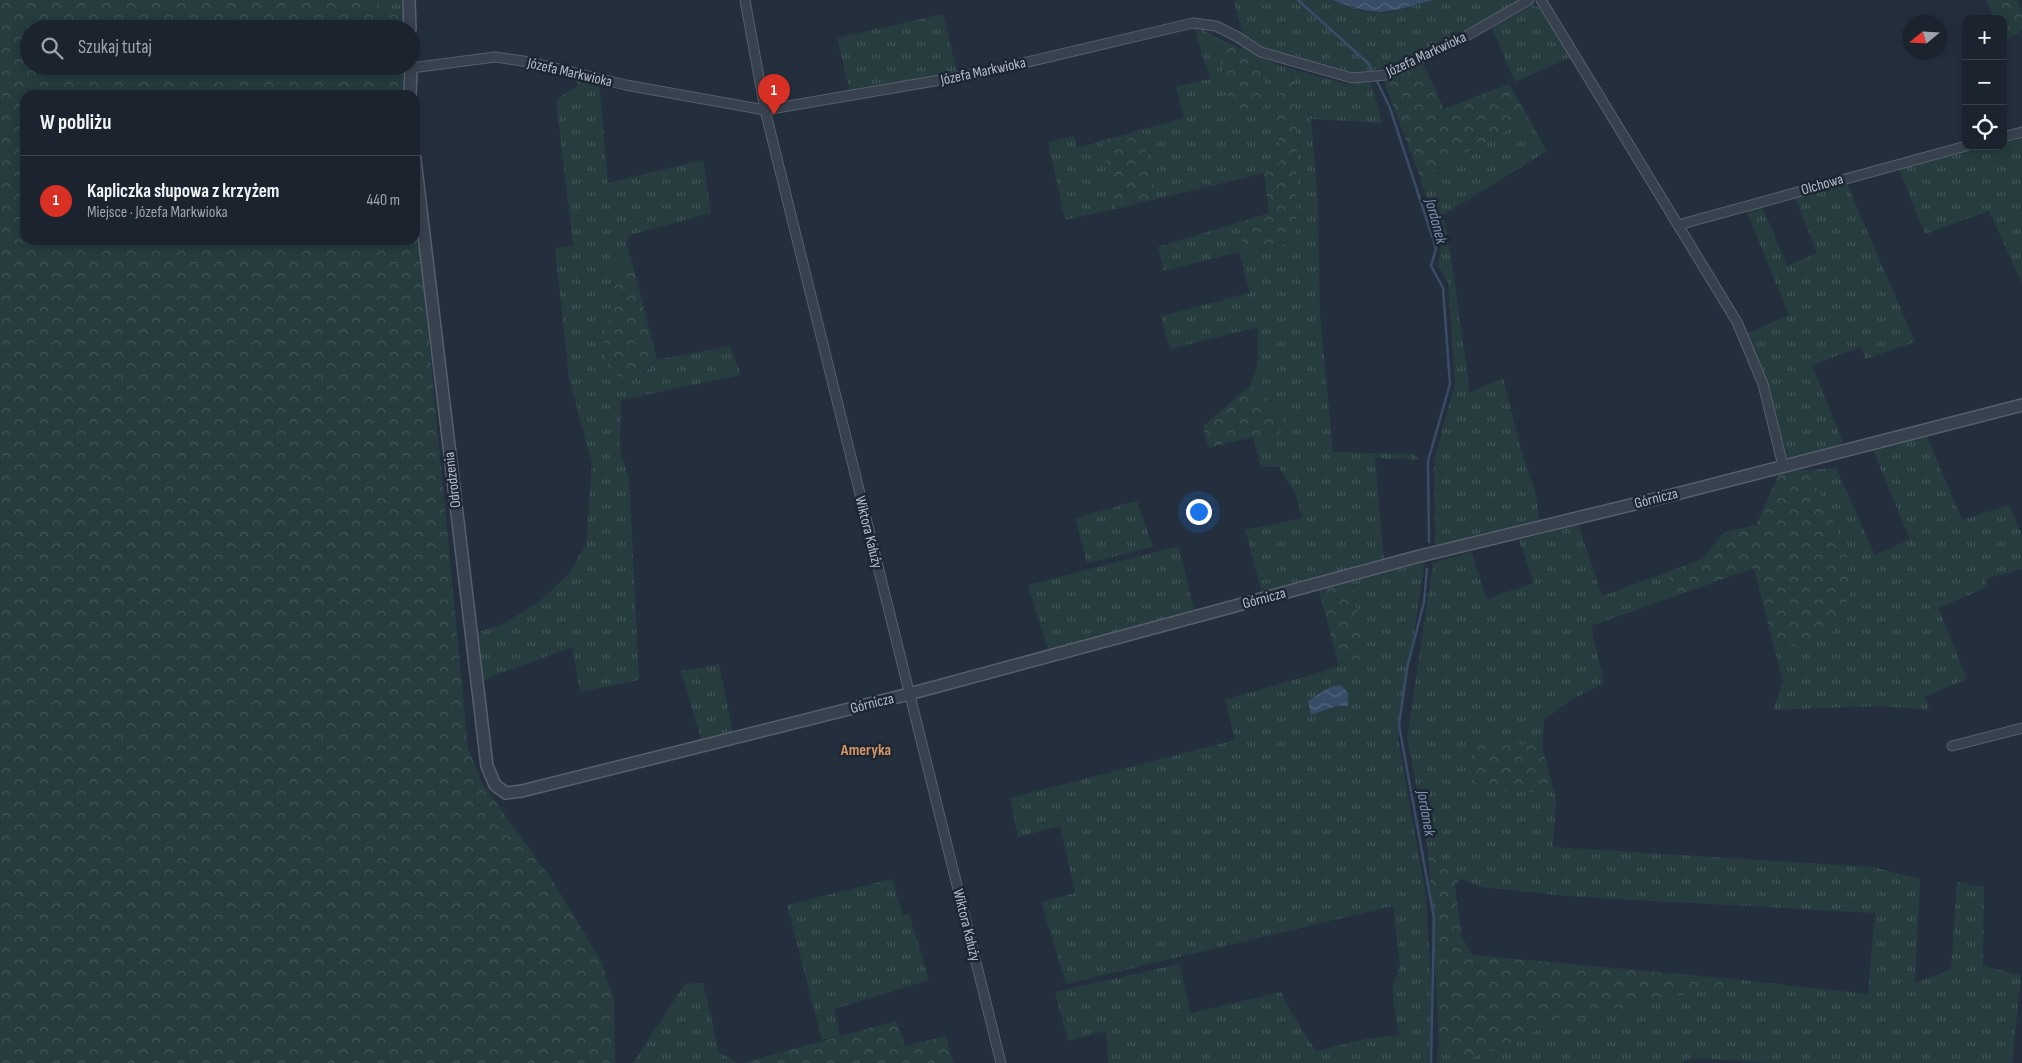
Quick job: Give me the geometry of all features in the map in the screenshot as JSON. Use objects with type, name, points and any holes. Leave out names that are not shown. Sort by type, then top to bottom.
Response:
[{"type":"street","points":[[409,0],[410,20]]},
{"type":"street","name":"Wiktora Kałuży","points":[[745,0],[765,110],[1001,1063]]},
{"type":"street","name":"Józefa Markwioka","points":[[420,66],[495,57],[530,62],[626,85],[765,110],[981,73],[1193,23],[1216,26],[1261,52],[1352,78],[1370,77],[1382,75],[1462,39],[1529,0]]},
{"type":"street","points":[[1541,0],[1737,322],[1763,384],[1783,466]]},
{"type":"street","points":[[410,90],[411,75]]},
{"type":"street","points":[[2007,135],[2022,132]]},
{"type":"street","name":"Olchowa","points":[[1678,225],[1962,147]]},
{"type":"street","name":"Odrodzenia","points":[[420,201],[487,766],[495,785],[506,793]]},
{"type":"street","name":"Górnicza","points":[[506,793],[532,789],[909,694],[1416,557],[2022,405]]},
{"type":"street","points":[[1952,746],[2022,728]]},
{"type":"green space","points":[[0,0],[371,0],[398,15],[398,20],[20,20],[20,75],[403,75],[404,90],[20,90],[20,245],[420,245],[468,748],[482,783],[554,883],[600,959],[614,999],[615,1063],[0,1063]]},
{"type":"green space","points":[[371,0],[404,0],[405,20],[398,20],[397,15]]},
{"type":"green space","points":[[1234,0],[1332,0],[1362,11],[1387,13],[1433,0],[1527,0],[1386,68],[1353,72],[1265,47],[1242,33]]},
{"type":"green space","points":[[1986,0],[2017,0],[2022,10],[2022,30],[2007,41],[2007,15],[1993,15]]},
{"type":"green space","points":[[1533,5],[1540,8],[1571,57],[1515,82],[1492,28]]},
{"type":"green space","points":[[943,14],[957,71],[847,92],[849,87],[837,38]]},
{"type":"green space","points":[[1193,25],[1216,37],[1231,114],[1267,98],[1258,57],[1286,67],[1276,113],[1281,161],[1264,173],[1157,199],[1141,130],[1184,118],[1176,87],[1210,79]]},
{"type":"green space","points":[[1216,37],[1239,48],[1246,46],[1258,57],[1267,98],[1265,107],[1231,114]]},
{"type":"green space","points":[[1423,64],[1444,109],[1509,84],[1529,119],[1420,177],[1384,82]]},
{"type":"green space","points":[[1286,67],[1292,69],[1297,143],[1296,234],[1281,247],[1249,252],[1242,243],[1240,222],[1269,213],[1264,173],[1281,161],[1276,113]]},
{"type":"green space","points":[[1292,69],[1351,85],[1370,80],[1382,123],[1311,119],[1318,205],[1320,316],[1333,452],[1413,454],[1420,460],[1375,458],[1384,563],[1263,596],[1245,530],[1302,518],[1296,495],[1279,467],[1261,467],[1253,437],[1279,442],[1262,392],[1250,386],[1257,365],[1258,327],[1170,349],[1161,316],[1250,293],[1239,252],[1164,271],[1158,247],[1240,222],[1242,243],[1249,252],[1281,247],[1296,234],[1297,144]]},
{"type":"green space","points":[[571,75],[599,81],[608,183],[703,160],[711,213],[630,235],[626,240],[632,262],[614,269],[613,300],[602,350],[644,373],[657,360],[730,346],[741,375],[621,400],[620,450],[629,478],[639,680],[580,692],[572,647],[480,681],[475,633],[503,624],[540,601],[568,575],[586,545],[592,463],[569,378],[555,248],[573,246],[556,100],[579,85]]},
{"type":"green space","points":[[1529,119],[1547,151],[1443,215],[1468,371],[1469,393],[1503,378],[1521,450],[1535,491],[1540,522],[1435,550],[1434,461],[1455,383],[1448,283],[1438,265],[1441,247],[1420,177]]},
{"type":"green space","points":[[1141,130],[1157,199],[1116,209],[1101,141]]},
{"type":"green space","points":[[1074,136],[1077,148],[1101,141],[1116,209],[1065,220],[1048,142]]},
{"type":"green space","points":[[2022,138],[2022,283],[1989,211],[1925,234],[1899,169],[1974,150],[2007,150],[2007,142]]},
{"type":"green space","points":[[1846,182],[1915,342],[1865,359],[1861,347],[1812,365],[1843,443],[1791,459],[1785,455],[1782,447],[1770,392],[1746,334],[1789,315],[1746,210],[1762,206],[1787,266],[1817,253],[1795,197]]},
{"type":"green space","points":[[632,262],[657,360],[632,381],[611,373],[602,350],[613,300],[614,269]]},
{"type":"green space","points":[[1250,386],[1262,392],[1283,418],[1279,442],[1253,437],[1208,448],[1203,426]]},
{"type":"green space","points":[[1926,434],[1962,520],[2009,505],[2022,535],[2022,569],[1985,579],[1988,587],[1938,608],[1967,679],[1925,696],[1929,710],[1881,706],[1773,710],[1783,682],[1775,651],[1833,631],[1846,549],[1813,478],[1807,470],[1836,468],[1875,555],[1910,539],[1872,448]]},
{"type":"green space","points":[[1781,470],[1807,470],[1813,478],[1846,549],[1851,591],[1833,631],[1775,651],[1754,568],[1664,600],[1671,571],[1702,559],[1725,532],[1756,525]]},
{"type":"green space","points":[[1137,501],[1153,547],[1087,563],[1075,518]]},
{"type":"green space","points":[[1578,524],[1602,596],[1671,571],[1664,600],[1591,626],[1604,683],[1569,701],[1544,720],[1542,751],[1556,799],[1553,847],[1872,867],[1920,879],[1915,983],[1951,969],[1957,882],[1984,887],[1983,966],[2021,975],[2012,1063],[1771,1063],[1691,1058],[1681,1063],[1437,1063],[1439,1039],[1445,1050],[1504,1047],[1563,1016],[1586,1020],[1696,991],[1721,993],[1733,979],[1868,994],[1875,913],[1579,897],[1480,887],[1460,878],[1428,849],[1407,738],[1433,563],[1471,552],[1487,599],[1534,583],[1519,540]]},
{"type":"green space","points":[[1179,546],[1195,613],[1048,650],[1028,585]]},
{"type":"green space","points":[[1425,562],[1398,738],[1426,896],[1432,1004],[1429,1063],[1108,1063],[1106,1031],[1068,1041],[1055,992],[1179,964],[1191,1013],[1281,992],[1289,1009],[1316,1051],[1365,1039],[1399,1035],[1393,1001],[1393,985],[1400,965],[1393,906],[1066,984],[1041,902],[1075,893],[1060,826],[1018,837],[1010,798],[1235,740],[1225,700],[1367,658],[1351,582]]},
{"type":"green space","points":[[1351,582],[1367,658],[1339,667],[1319,591]]},
{"type":"green space","points":[[719,664],[733,733],[702,742],[681,671]]},
{"type":"green space","points":[[1476,740],[1542,746],[1554,792],[1488,791],[1474,782]]},
{"type":"green space","points":[[1428,849],[1460,878],[1455,887],[1462,938],[1473,955],[1733,979],[1721,993],[1696,991],[1586,1020],[1563,1016],[1504,1047],[1471,1058],[1445,1050],[1439,1039]]},
{"type":"green space","points":[[892,879],[903,915],[909,914],[929,980],[834,1009],[840,1036],[822,1040],[787,905]]},
{"type":"green space","points":[[703,983],[719,1052],[737,1063],[633,1063],[685,984]]},
{"type":"green space","points":[[896,1021],[905,1046],[946,1036],[953,1063],[742,1063]]},
{"type":"water","points":[[1332,0],[1433,0],[1382,12],[1348,6]]},
{"type":"water","points":[[1341,685],[1348,693],[1348,706],[1336,706],[1311,715],[1308,701],[1330,687]]},
{"type":"waterway","name":"Jordanek","points":[[1298,0],[1369,64],[1373,74]]},
{"type":"waterway","name":"Jordanek","points":[[1376,79],[1390,108],[1436,248],[1431,266],[1443,288],[1450,384],[1428,461],[1429,542]]},
{"type":"waterway","name":"Jordanek","points":[[1427,569],[1424,602],[1407,668],[1399,725],[1434,918],[1431,1063]]},
{"type":"place","name":"Kapliczka słupowa z krzyżem","points":[[774,115]]},
{"type":"district","name":"Ameryka","points":[[866,749]]}]
